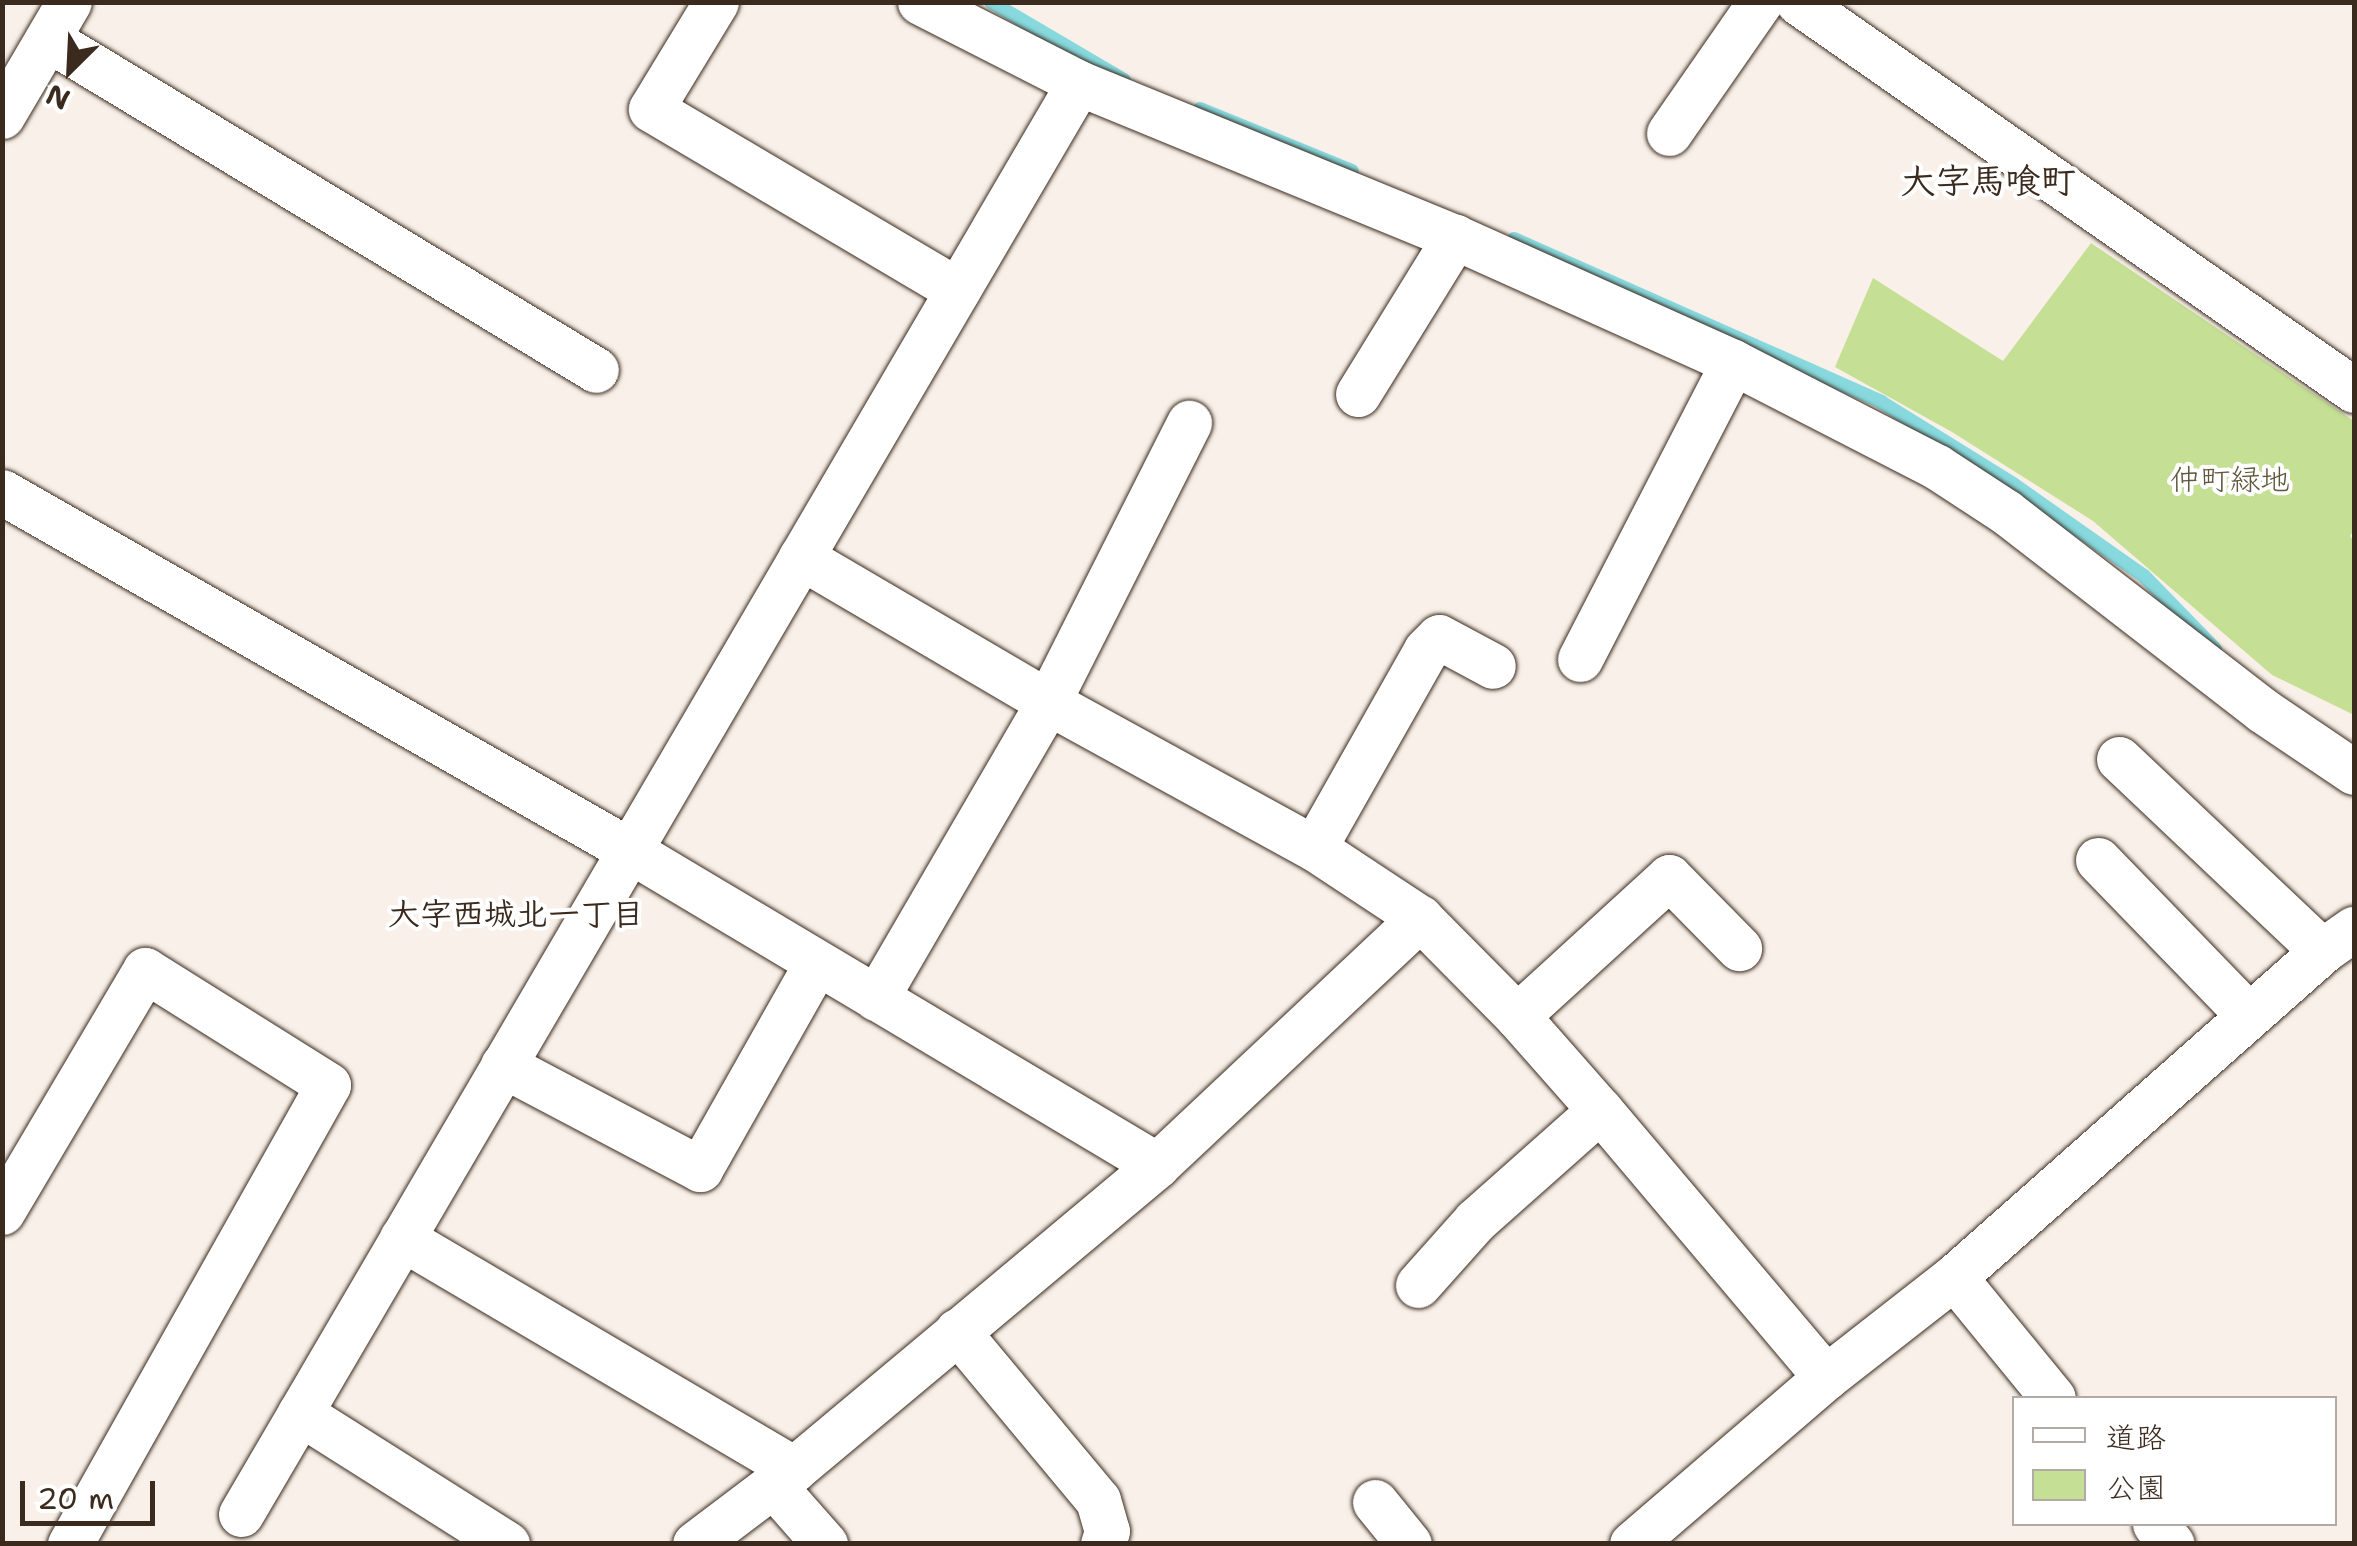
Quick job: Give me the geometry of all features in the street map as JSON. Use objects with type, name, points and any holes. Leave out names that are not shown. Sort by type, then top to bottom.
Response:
[{"type":"street","points":[[716,2],[651,109],[957,290]]},
{"type":"street","points":[[920,2],[1079,84],[1455,237],[1733,362],[1936,467],[2006,512],[2262,710],[2354,772]]},
{"type":"street","points":[[1669,134],[1760,2]]},
{"type":"street","points":[[1798,2],[2354,390]]},
{"type":"street","points":[[2,116],[58,21],[596,370]]},
{"type":"street","points":[[241,1514],[1079,84]]},
{"type":"street","points":[[1358,394],[1455,237]]},
{"type":"street","points":[[1580,659],[1733,362]]},
{"type":"street","points":[[876,998],[1048,702],[1190,423]]},
{"type":"street","points":[[2,492],[629,850],[1157,1166]]},
{"type":"street","points":[[800,557],[1048,702],[1314,848],[1420,918],[1517,1016],[1826,1377]]},
{"type":"street","points":[[1314,848],[1426,650],[1440,638],[1494,666]]},
{"type":"street","points":[[1632,1544],[1826,1377],[1954,1277],[2338,940],[2119,759]]},
{"type":"street","points":[[2098,860],[2248,1015]]},
{"type":"street","points":[[1517,1016],[1670,877],[1738,948]]},
{"type":"street","points":[[695,1544],[783,1477],[1157,1166],[1420,918]]},
{"type":"street","points":[[504,1065],[700,1169],[816,964]]},
{"type":"street","points":[[2,1212],[145,970],[328,1084],[70,1544]]},
{"type":"street","points":[[1418,1285],[1475,1221],[1600,1110]]},
{"type":"street","points":[[402,1238],[783,1477],[825,1544]]},
{"type":"street","points":[[1954,1277],[2051,1396]]},
{"type":"street","points":[[957,1331],[1098,1500],[1107,1531],[1103,1544]]},
{"type":"street","points":[[300,1413],[506,1544]]},
{"type":"street","points":[[1375,1502],[1409,1544]]},
{"type":"green space","name":"仲町緑地","points":[[2091,243],[2354,421],[2354,530],[2350,536],[2354,541],[2354,715],[2272,675],[2093,521],[1952,432],[1835,367],[1873,278],[2003,361]]},
{"type":"waterway","points":[[991,2],[1124,80]]},
{"type":"waterway","points":[[1200,109],[1352,171]]},
{"type":"waterway","points":[[1514,239],[1881,402],[2013,484],[2144,576],[2215,649]]},
{"type":"district","name":"大字馬喰町","points":[[1988,181]]},
{"type":"district","name":"大字西城北一丁目","points":[[516,914]]}]
